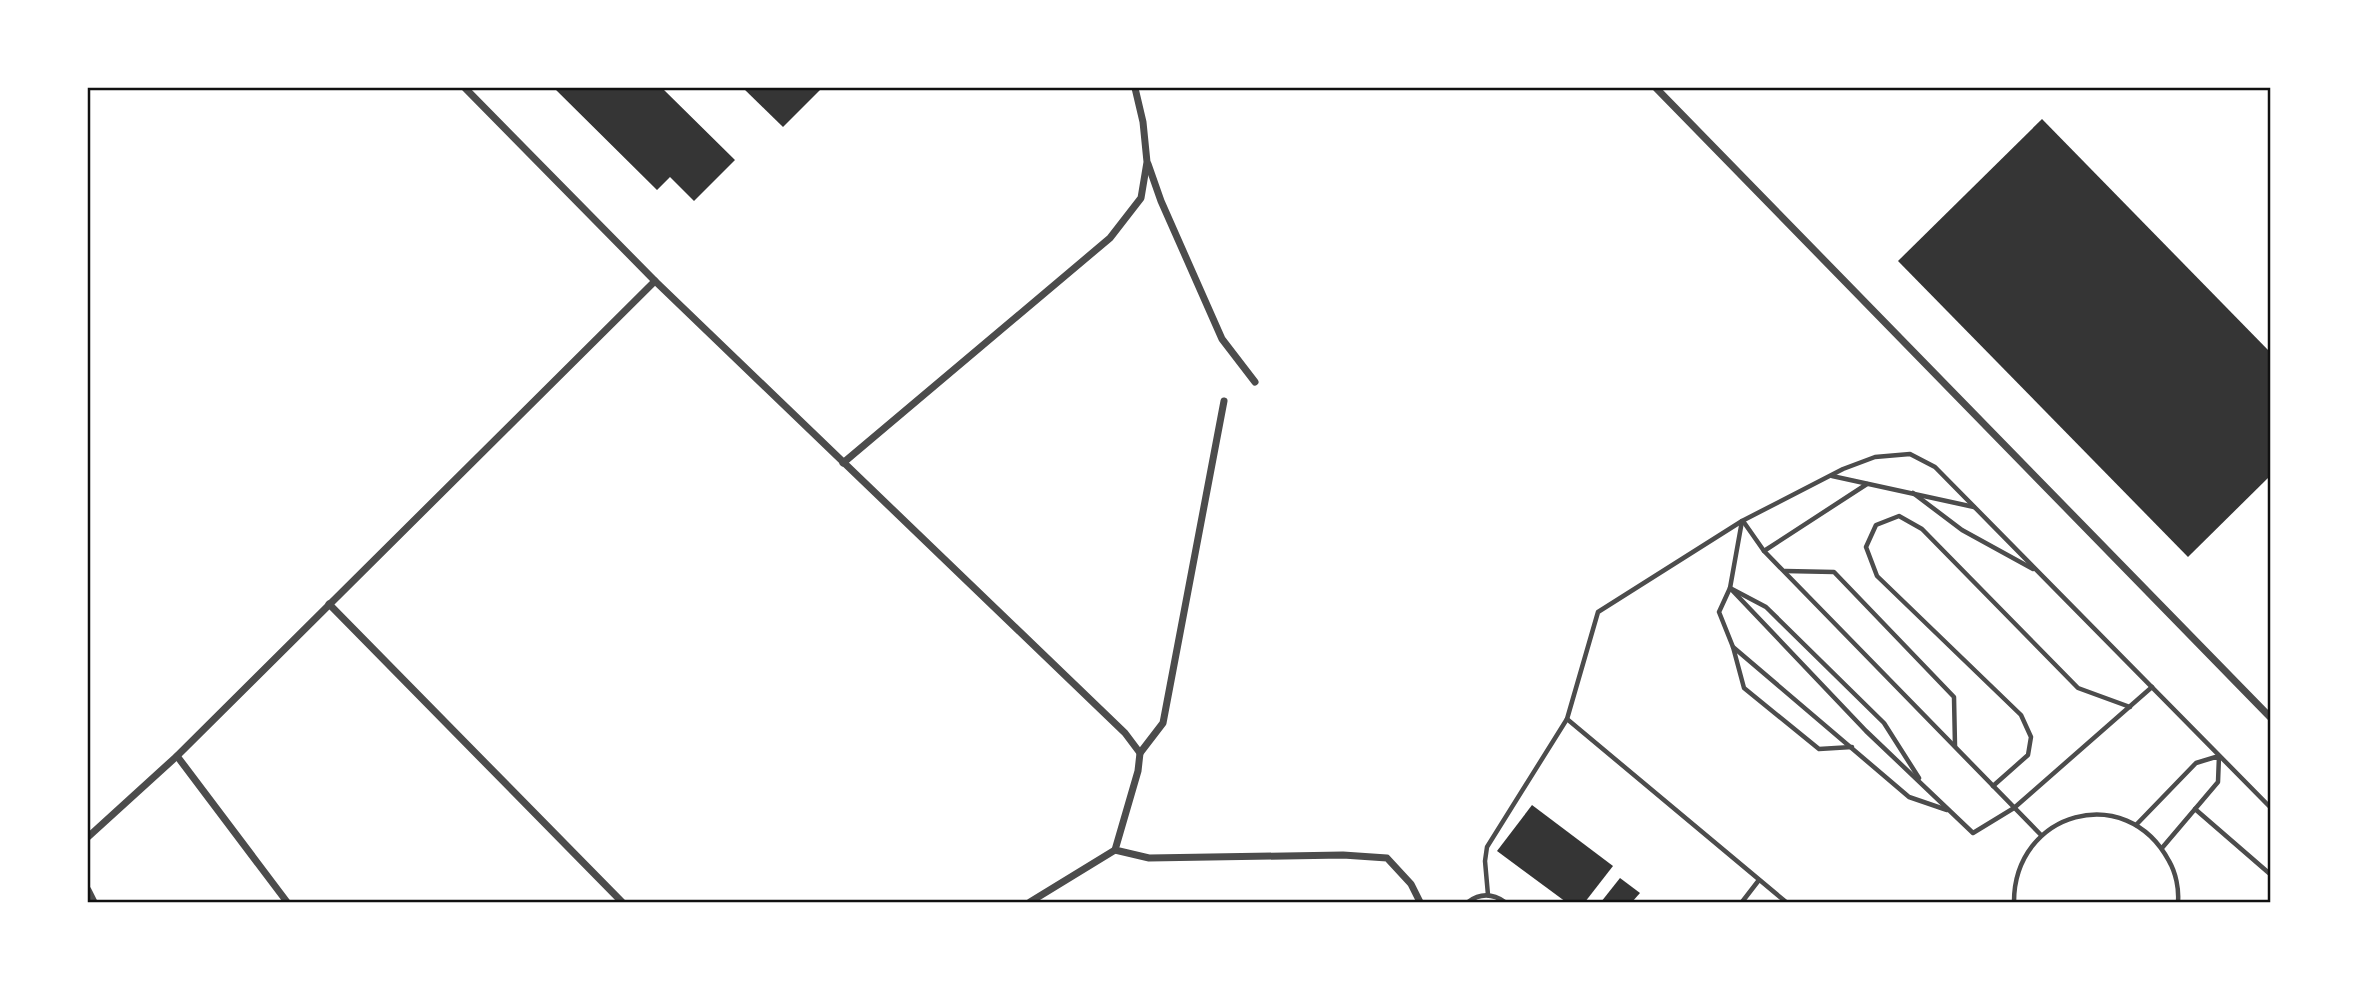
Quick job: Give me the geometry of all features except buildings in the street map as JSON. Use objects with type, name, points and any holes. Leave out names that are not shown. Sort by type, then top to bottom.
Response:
[{"type":"street","points":[[465,88],[655,281],[1125,733],[1140,753]]},
{"type":"street","points":[[1135,88],[1143,122],[1147,162],[1161,201],[1222,339],[1255,382]]},
{"type":"street","points":[[1656,88],[2270,716]]},
{"type":"street","points":[[843,463],[1110,238],[1141,198],[1147,162]]},
{"type":"street","points":[[88,837],[177,755],[655,281]]},
{"type":"street","points":[[1030,902],[1115,850],[1138,771],[1140,753],[1163,723],[1224,401]]},
{"type":"street","points":[[329,604],[622,902]]},
{"type":"street","points":[[177,755],[287,902]]},
{"type":"street","points":[[1115,850],[1149,858],[1343,855],[1387,858],[1411,884],[1420,902]]},
{"type":"street","points":[[88,890],[94,902]]},
{"type":"lane","points":[[1488,895],[1485,861],[1488,848],[1567,719],[1598,612],[1742,521],[1831,475],[1875,457],[1910,454],[1935,467],[2270,807]]},
{"type":"lane","points":[[1831,475],[1975,508]]},
{"type":"lane","points":[[1764,551],[1868,484]]},
{"type":"lane","points":[[1913,494],[1962,530],[2038,572]]},
{"type":"lane","points":[[1993,786],[2028,755],[2031,737],[2021,715],[1877,576],[1866,547],[1876,525],[1899,516],[1922,529],[2078,688],[2130,707]]},
{"type":"lane","points":[[1742,521],[1764,551],[2041,835]]},
{"type":"lane","points":[[1742,521],[1730,588],[1719,612],[1733,647],[1744,688],[1819,749],[1853,747]]},
{"type":"lane","points":[[1784,571],[1833,572],[1954,697],[1955,747]]},
{"type":"lane","points":[[1730,588],[1866,730],[1973,833],[2014,808],[2152,688]]},
{"type":"lane","points":[[1730,588],[1766,607],[1884,723],[1923,785]]},
{"type":"lane","points":[[1733,647],[1909,797],[1951,812]]},
{"type":"lane","points":[[1567,719],[1786,902]]},
{"type":"lane","points":[[2162,848],[2218,782],[2219,756]]},
{"type":"lane","points":[[2136,825],[2196,763],[2219,756]]},
{"type":"lane","points":[[2195,809],[2270,874]]},
{"type":"lane","points":[[2014,902],[2016,876],[2025,854],[2041,835],[2062,821],[2087,815],[2112,816],[2136,825],[2150,835],[2162,848],[2174,870],[2178,902]]},
{"type":"lane","points":[[1742,902],[1759,880]]},
{"type":"lane","points":[[1468,902],[1488,895],[1504,902]]}]
